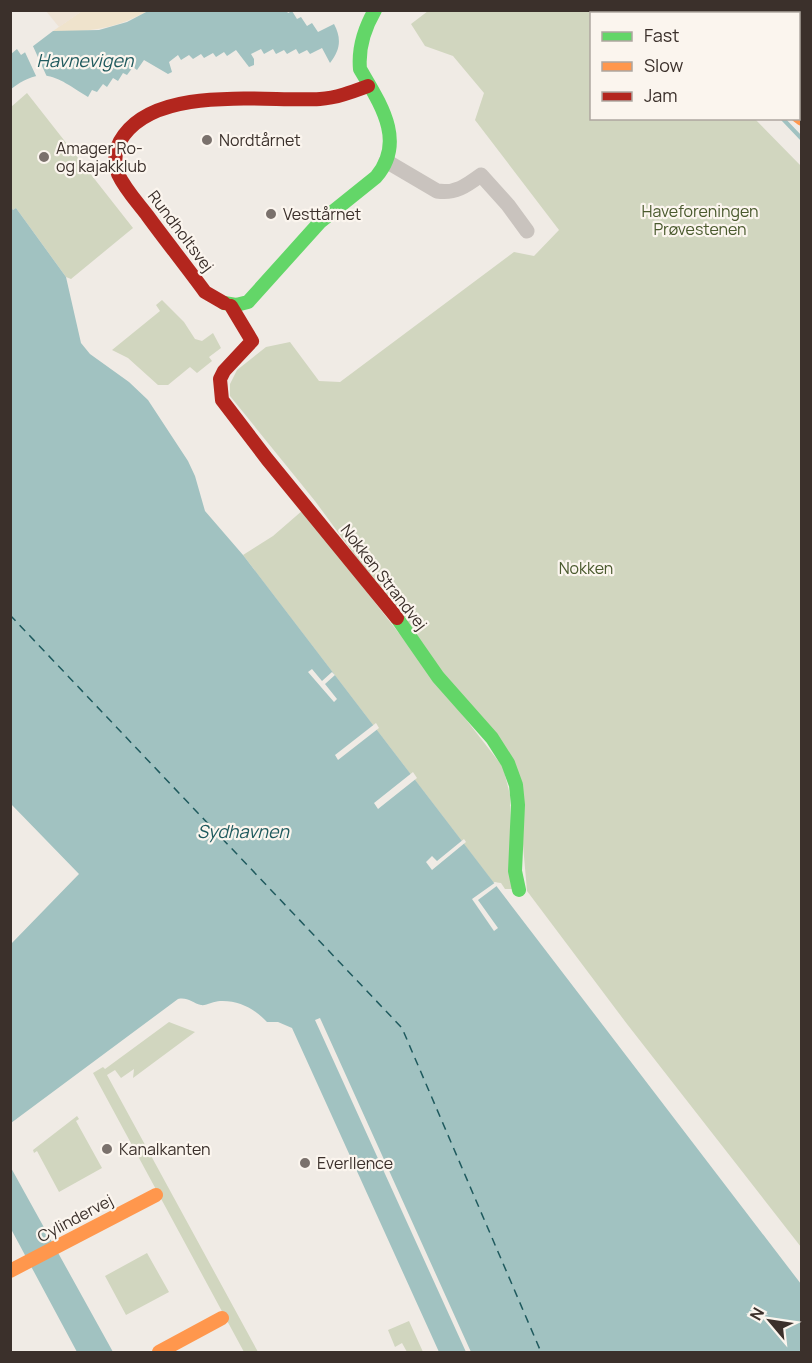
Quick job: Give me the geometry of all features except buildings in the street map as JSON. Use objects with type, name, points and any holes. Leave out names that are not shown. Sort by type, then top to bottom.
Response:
[{"type":"street","points":[[231,306],[241,305],[254,297],[320,222],[375,177],[386,161],[390,136],[388,122],[360,69],[359,54],[362,37],[375,10]]},
{"type":"street","name":"Rundholtsvej","points":[[231,306],[222,304],[205,292],[124,185],[116,170],[115,160],[120,139],[136,120],[151,113],[184,104],[228,98],[320,99],[347,94],[368,86]]},
{"type":"street","points":[[386,161],[436,191],[455,192],[481,175],[527,231]]},
{"type":"street","name":"Nokken Strandvej","points":[[231,306],[252,341],[224,371],[220,379],[222,400],[267,459],[393,612],[438,677],[492,738],[508,763],[516,784],[518,805],[515,871],[519,890]]},
{"type":"street","name":"Cylindervej","points":[[10,1271],[156,1195]]},
{"type":"street","points":[[159,1353],[222,1318]]},
{"type":"green space","points":[[428,11],[650,11],[652,12],[590,12],[590,120],[756,120],[801,166],[801,1247],[627,1024],[527,891],[523,845],[523,784],[315,501],[230,396],[230,384],[237,370],[266,347],[290,342],[319,381],[340,382],[514,252],[534,256],[559,230],[475,120],[484,93],[453,56],[425,46],[411,24]]},
{"type":"green space","points":[[801,11],[801,83],[800,12],[732,12]]},
{"type":"green space","name":"Amager Ro- og kajakklub","points":[[27,93],[133,228],[71,279],[66,277],[16,208],[13,210],[11,207],[11,107]]},
{"type":"green space","points":[[162,300],[184,322],[195,339],[202,341],[213,333],[221,348],[209,357],[212,361],[197,373],[190,367],[168,385],[158,385],[128,358],[112,350],[160,311],[156,305]]},
{"type":"green space","points":[[303,510],[503,767],[510,795],[512,889],[505,889],[501,883],[493,882],[243,555],[273,536]]},
{"type":"green space","points":[[169,1022],[195,1032],[133,1078],[134,1069],[121,1078],[115,1070],[107,1075],[258,1352],[244,1352],[93,1073],[103,1067],[105,1069]]},
{"type":"green space","points":[[77,1116],[79,1119],[76,1121],[102,1168],[59,1192],[37,1151],[34,1153],[33,1150]]},
{"type":"green space","points":[[147,1253],[169,1292],[126,1315],[105,1276]]},
{"type":"green space","points":[[409,1321],[423,1352],[407,1352],[402,1343],[395,1347],[388,1330]]},
{"type":"sand","name":"Havnevigen","points":[[82,11],[148,11],[125,22],[102,28],[53,31]]},
{"type":"shaded area","points":[[46,11],[82,11],[59,27]]},
{"type":"water","name":"Havnevigen","points":[[286,10],[288,13],[292,11],[297,19],[301,17],[307,26],[312,23],[318,32],[334,24],[339,44],[330,63],[322,48],[310,54],[307,50],[299,54],[296,49],[287,54],[284,50],[276,54],[273,49],[264,54],[261,49],[251,54],[254,65],[249,67],[236,50],[227,56],[224,52],[216,57],[213,53],[204,58],[201,54],[193,59],[189,55],[181,60],[178,55],[169,62],[172,72],[168,74],[144,60],[137,70],[133,67],[127,75],[123,73],[118,81],[113,78],[107,87],[103,84],[97,92],[92,90],[88,97],[50,76],[33,77],[11,89],[11,54],[17,49],[21,55],[53,31],[99,30],[127,22],[148,11]]},
{"type":"water","name":"Sydhavnen","points":[[11,207],[13,210],[16,208],[66,277],[81,343],[90,354],[129,382],[148,400],[188,461],[205,511],[243,555],[801,1284],[801,1352],[439,1352],[292,1028],[278,1022],[267,1022],[252,1009],[240,1004],[220,1001],[201,1005],[187,999],[178,999],[11,1123],[11,944],[79,874],[11,804]]},
{"type":"water","points":[[10,1166],[113,1352],[77,1352],[11,1229]]},
{"type":"pier","points":[[32,44],[46,78],[37,78],[24,50]]},
{"type":"pier","points":[[312,669],[322,681],[332,672],[335,675],[325,684],[337,699],[334,702],[308,672]]},
{"type":"pier","points":[[376,723],[379,728],[338,760],[335,755]]},
{"type":"pier","points":[[413,772],[417,778],[378,809],[374,803]]},
{"type":"pier","points":[[464,839],[466,842],[432,870],[426,862],[432,856],[437,861]]},
{"type":"pier","points":[[496,882],[498,885],[478,900],[498,928],[494,931],[472,899]]},
{"type":"pier","points":[[320,1018],[471,1352],[466,1352],[315,1020]]},
{"type":"waterway","points":[[784,120],[802,139]]},
{"type":"ferry route","points":[[10,615],[402,1028],[541,1352]]},
{"type":"traffic: fast","points":[[224,303],[236,305],[248,302],[320,222],[376,177],[385,163],[390,136],[387,122],[382,108],[360,69],[363,38],[375,10]]},
{"type":"traffic: fast","points":[[397,618],[438,677],[492,738],[508,763],[516,785],[518,805],[515,871],[519,890]]},
{"type":"traffic: slow","points":[[10,1271],[156,1195]]},
{"type":"traffic: slow","points":[[159,1352],[222,1318]]},
{"type":"traffic: jam","points":[[224,303],[205,292],[124,185],[116,164],[116,154],[124,135],[141,119],[162,109],[188,102],[215,99],[320,99],[338,96],[368,86]]},
{"type":"traffic: jam","points":[[231,306],[252,341],[224,371],[220,379],[222,400],[267,459],[397,618]]},
{"type":"place","name":"Nordtårnet","points":[[207,140]]},
{"type":"place","name":"Amager Ro- og kajakklub","points":[[44,157]]},
{"type":"place","name":"Vesttårnet","points":[[271,214]]},
{"type":"place","name":"Kanalkanten","points":[[107,1149]]},
{"type":"place","name":"Everllence","points":[[305,1163]]},
{"type":"park label","name":"Haveforeningen Prøvestenen","points":[[700,220]]},
{"type":"park label","name":"Nokken","points":[[586,568]]}]
